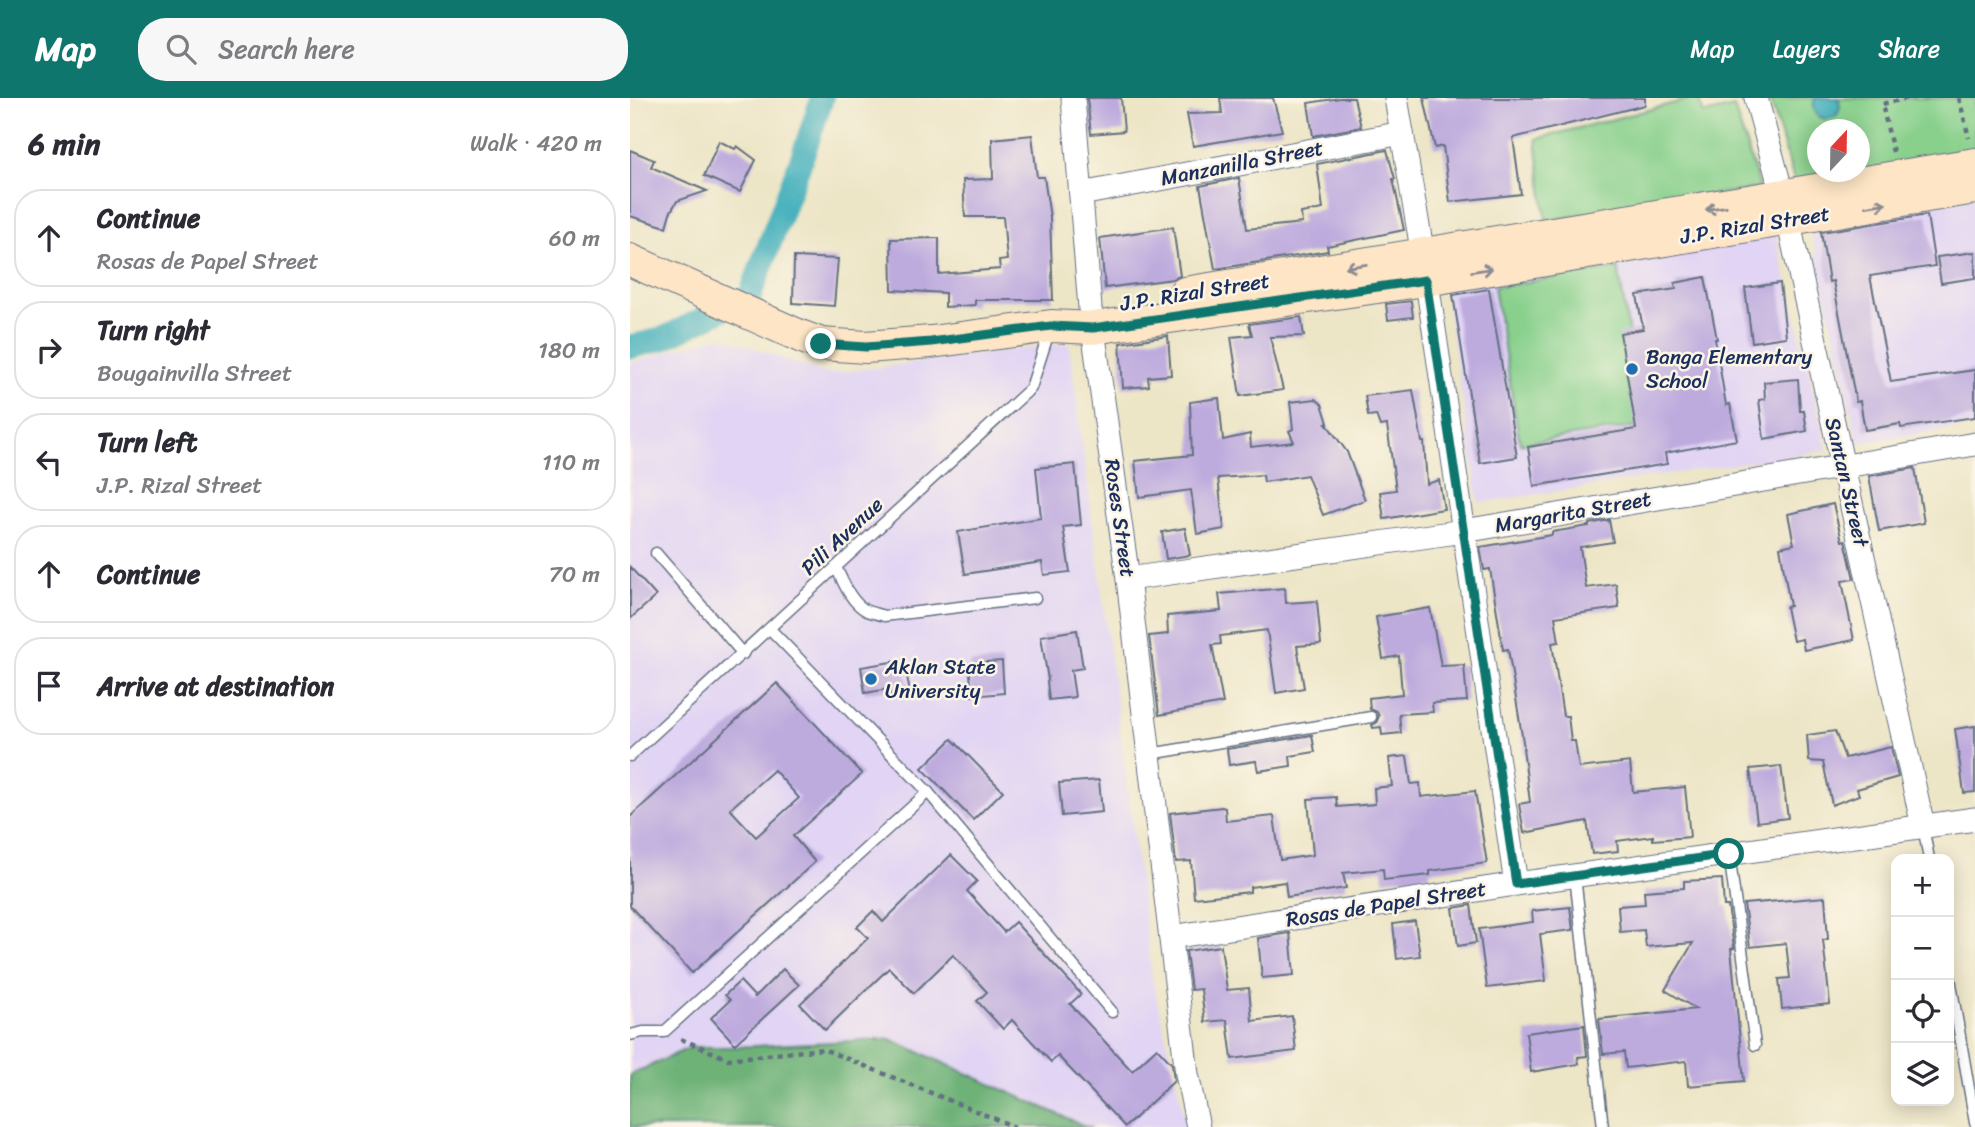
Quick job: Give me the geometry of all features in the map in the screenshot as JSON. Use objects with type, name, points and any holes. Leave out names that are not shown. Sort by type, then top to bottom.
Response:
[{"type":"main road","name":"J.P. Rizal Street","points":[[1786,208],[1972,152]]},
{"type":"main road","name":"J.P. Rizal Street","points":[[630,260],[821,344],[866,347],[931,342],[1051,326],[1786,208],[1975,188]]},
{"type":"street","name":"Roses Street","points":[[1073,98],[1091,318],[1128,579],[1187,1074],[1198,1127]]},
{"type":"street","points":[[1396,98],[1425,267],[1516,884]]},
{"type":"street","name":"Santan Street","points":[[1756,98],[1786,208],[1923,826]]},
{"type":"street","name":"Manzanilla Street","points":[[1081,194],[1402,133]]},
{"type":"street","name":"Margarita Street","points":[[1128,579],[1464,531],[1975,444]]},
{"type":"street","name":"Rosas de Papel Street","points":[[1171,937],[1516,884],[1975,819]]},
{"type":"lane","name":"Pili Avenue","points":[[630,756],[1031,388],[1051,326]]},
{"type":"lane","points":[[656,554],[743,654]]},
{"type":"lane","points":[[836,567],[854,601],[865,610],[884,616],[1035,598]]},
{"type":"lane","points":[[770,629],[928,792],[1112,1012]]},
{"type":"lane","points":[[1150,754],[1371,717]]},
{"type":"lane","points":[[630,1035],[664,1032],[928,792]]},
{"type":"lane","points":[[1923,826],[1928,854]]},
{"type":"lane","points":[[1729,854],[1755,1045]]},
{"type":"lane","points":[[1575,876],[1603,1127]]},
{"type":"lane","points":[[1950,980],[1975,1123]]},
{"type":"path","points":[[1893,153],[1882,104],[1909,98]]},
{"type":"path","points":[[1959,98],[1972,152]]},
{"type":"path","points":[[664,1032],[728,1059],[823,1049],[1015,1127]]},
{"type":"shaded area","points":[[1975,198],[1975,425],[1858,443],[1810,228]]},
{"type":"shaded area","name":"Banga Elementary School","points":[[1775,231],[1827,450],[1479,503],[1445,289]]},
{"type":"shaded area","name":"Aklan State University","points":[[720,336],[827,374],[1069,343],[1153,983],[1187,1127],[1087,1127],[890,1039],[691,1047],[630,1075],[630,363]]},
{"type":"green space","points":[[1698,98],[1704,114],[1734,107],[1760,188],[1546,220],[1536,139]]},
{"type":"green space","points":[[1770,98],[1975,98],[1975,152],[1870,173],[1870,119],[1807,119],[1807,182],[1822,182],[1796,187]]},
{"type":"green space","points":[[1618,268],[1644,425],[1520,444],[1494,287]]},
{"type":"green space","points":[[890,1039],[1087,1127],[630,1127],[630,1075],[691,1047]]},
{"type":"water","points":[[1815,98],[1838,98],[1840,107],[1838,113],[1827,119],[1816,114]]},
{"type":"building","points":[[1087,98],[1121,98],[1124,131],[1091,134]]},
{"type":"building","points":[[1220,98],[1273,98],[1282,131],[1193,146],[1187,114],[1222,113]]},
{"type":"building","points":[[1354,98],[1361,127],[1313,136],[1308,103]]},
{"type":"building","points":[[1424,98],[1645,98],[1645,105],[1513,138],[1521,194],[1450,202],[1443,146],[1435,148]]},
{"type":"building","points":[[1032,135],[1037,177],[1044,177],[1050,217],[1053,300],[975,300],[975,305],[945,307],[945,293],[892,290],[891,239],[939,238],[939,274],[1000,269],[999,261],[1007,260],[1003,217],[965,217],[963,180],[993,179],[992,139]]},
{"type":"building","points":[[719,141],[735,149],[737,146],[756,160],[740,192],[704,176]]},
{"type":"building","points":[[630,150],[654,160],[651,167],[707,191],[677,201],[666,227],[630,216]]},
{"type":"building","points":[[1387,150],[1404,230],[1327,246],[1328,251],[1215,269],[1200,186],[1239,178],[1247,229],[1302,223],[1301,213],[1323,209],[1317,164]]},
{"type":"building","points":[[1927,215],[1935,266],[1870,276],[1891,382],[1975,370],[1975,417],[1901,428],[1900,424],[1865,430],[1860,401],[1856,402],[1833,281],[1829,282],[1821,232]]},
{"type":"building","points":[[1173,227],[1180,276],[1105,288],[1100,238]]},
{"type":"building","points":[[1975,252],[1975,278],[1941,283],[1937,257]]},
{"type":"building","points":[[794,257],[838,259],[834,306],[793,303]]},
{"type":"building","points":[[1705,277],[1726,405],[1730,404],[1737,440],[1665,453],[1667,464],[1534,486],[1528,447],[1636,429],[1620,333],[1643,329],[1637,295],[1676,289],[1675,283]]},
{"type":"building","points":[[1780,283],[1786,337],[1752,342],[1745,288]]},
{"type":"building","points":[[1489,289],[1517,457],[1480,463],[1453,295]]},
{"type":"building","points":[[1411,301],[1413,317],[1388,320],[1386,304]]},
{"type":"building","points":[[1301,317],[1304,336],[1270,337],[1283,390],[1240,396],[1231,337],[1252,335],[1249,324]]},
{"type":"building","points":[[1168,336],[1171,375],[1148,377],[1149,386],[1123,388],[1120,343]]},
{"type":"building","points":[[1798,379],[1800,411],[1804,411],[1807,431],[1764,439],[1759,400],[1765,399],[1764,382]]},
{"type":"building","points":[[1413,390],[1424,442],[1427,484],[1439,480],[1444,509],[1384,519],[1380,492],[1396,490],[1387,425],[1380,426],[1376,415],[1368,416],[1365,396]]},
{"type":"building","points":[[1219,398],[1223,440],[1250,434],[1251,447],[1294,442],[1289,431],[1293,429],[1290,402],[1316,399],[1322,404],[1326,423],[1347,452],[1365,500],[1323,515],[1307,475],[1264,482],[1263,475],[1218,478],[1224,529],[1197,534],[1191,490],[1139,497],[1135,461],[1192,455],[1190,402]]},
{"type":"building","points":[[1075,464],[1081,525],[1063,527],[1070,572],[1044,575],[1042,562],[965,574],[958,532],[1041,518],[1036,468]]},
{"type":"building","points":[[1915,468],[1924,523],[1879,531],[1869,476]]},
{"type":"building","points":[[1833,504],[1854,579],[1842,581],[1854,640],[1804,650],[1802,639],[1793,641],[1786,607],[1790,606],[1780,547],[1794,544],[1788,514]]},
{"type":"building","points":[[1609,520],[1613,542],[1580,547],[1586,588],[1616,584],[1619,608],[1555,617],[1559,642],[1552,643],[1563,716],[1568,716],[1571,741],[1575,741],[1579,768],[1630,762],[1633,792],[1685,787],[1690,837],[1653,840],[1653,836],[1617,841],[1618,851],[1592,854],[1587,821],[1524,833],[1519,804],[1530,802],[1524,748],[1508,649],[1503,650],[1490,569],[1484,570],[1480,547],[1552,535],[1552,532]]},
{"type":"building","points":[[1185,528],[1190,555],[1166,559],[1162,532]]},
{"type":"building","points":[[630,567],[656,596],[630,619]]},
{"type":"building","points":[[1285,588],[1286,603],[1317,601],[1321,644],[1297,646],[1304,688],[1276,693],[1267,630],[1220,636],[1221,644],[1212,645],[1223,703],[1159,715],[1149,636],[1168,634],[1167,616],[1221,611],[1219,594]]},
{"type":"building","points":[[1430,608],[1441,666],[1464,665],[1467,701],[1432,703],[1433,712],[1399,714],[1401,733],[1382,735],[1381,727],[1373,728],[1372,725],[1379,716],[1370,709],[1369,698],[1402,694],[1399,656],[1383,659],[1376,617]]},
{"type":"building","points":[[1077,630],[1083,668],[1071,670],[1075,697],[1049,700],[1041,636]]},
{"type":"building","points":[[904,660],[910,693],[891,696],[889,689],[865,693],[861,667]]},
{"type":"building","points":[[1002,661],[1004,693],[972,696],[969,663]]},
{"type":"building","points":[[777,683],[862,774],[793,836],[815,862],[692,973],[630,906],[630,817]],"holes":[[[774,770],[799,798],[756,837],[730,809]]]},
{"type":"building","points":[[1975,726],[1975,792],[1964,793],[1955,729]]},
{"type":"building","points":[[1835,731],[1845,758],[1891,747],[1898,777],[1857,789],[1859,795],[1832,805],[1823,762],[1809,761],[1807,735]]},
{"type":"building","points":[[1312,735],[1315,752],[1290,756],[1291,766],[1258,771],[1256,761],[1229,765],[1227,749]]},
{"type":"building","points":[[952,739],[1003,791],[973,820],[922,768]]},
{"type":"building","points":[[1407,756],[1411,784],[1420,783],[1421,797],[1475,791],[1487,863],[1430,871],[1430,875],[1384,880],[1383,869],[1343,873],[1346,888],[1287,897],[1285,882],[1250,887],[1250,892],[1194,898],[1191,861],[1176,862],[1170,813],[1222,807],[1225,808],[1226,821],[1274,816],[1280,860],[1313,855],[1308,799],[1336,797],[1337,807],[1375,804],[1374,788],[1392,786],[1389,758]]},
{"type":"building","points":[[1781,766],[1788,818],[1757,822],[1750,769]]},
{"type":"building","points":[[1099,780],[1102,812],[1062,816],[1059,783]]},
{"type":"building","points":[[951,855],[977,881],[967,891],[1004,932],[1015,922],[1081,994],[1070,1004],[1132,1071],[1157,1048],[1172,1064],[1174,1081],[1125,1127],[1058,1056],[1051,1062],[1012,1020],[1003,1029],[977,1001],[987,992],[953,955],[914,993],[889,968],[825,1030],[800,1004],[868,938],[857,927],[873,911],[883,922]]},
{"type":"building","points":[[1722,879],[1724,906],[1728,906],[1734,948],[1731,949],[1744,1081],[1688,1086],[1686,1061],[1626,1068],[1624,1052],[1603,1054],[1599,1019],[1696,1009],[1665,990],[1693,943],[1646,947],[1644,930],[1620,932],[1618,906],[1645,904],[1644,891],[1684,888],[1684,881]]},
{"type":"building","points":[[1825,897],[1828,939],[1823,940],[1830,1004],[1782,1009],[1779,979],[1790,978],[1786,943],[1750,947],[1744,904]]},
{"type":"building","points":[[1471,905],[1476,943],[1458,946],[1453,908]]},
{"type":"building","points":[[1570,907],[1573,930],[1540,934],[1546,981],[1487,988],[1479,929],[1533,922],[1532,911]]},
{"type":"building","points":[[1415,921],[1420,956],[1397,959],[1393,924]]},
{"type":"building","points":[[1290,933],[1294,975],[1262,978],[1258,938]]},
{"type":"building","points":[[1221,946],[1227,990],[1249,988],[1252,1021],[1292,1016],[1296,1051],[1232,1059],[1227,1020],[1205,1022],[1201,989],[1191,990],[1186,951]]},
{"type":"building","points":[[783,969],[799,985],[735,1044],[711,1018],[730,1000],[725,995],[740,981],[755,997]]},
{"type":"building","points":[[1584,1025],[1587,1056],[1578,1057],[1579,1064],[1531,1072],[1526,1033]]},
{"type":"waterway","points":[[630,347],[662,339],[750,296],[822,98]]},
{"type":"place","name":"Banga Elementary School","points":[[1632,369]]},
{"type":"place","name":"Aklan State University","points":[[871,679]]},
{"type":"route","points":[[821,344],[866,347],[931,342],[1051,326],[1093,328],[1426,280],[1516,884],[1729,854]]}]
